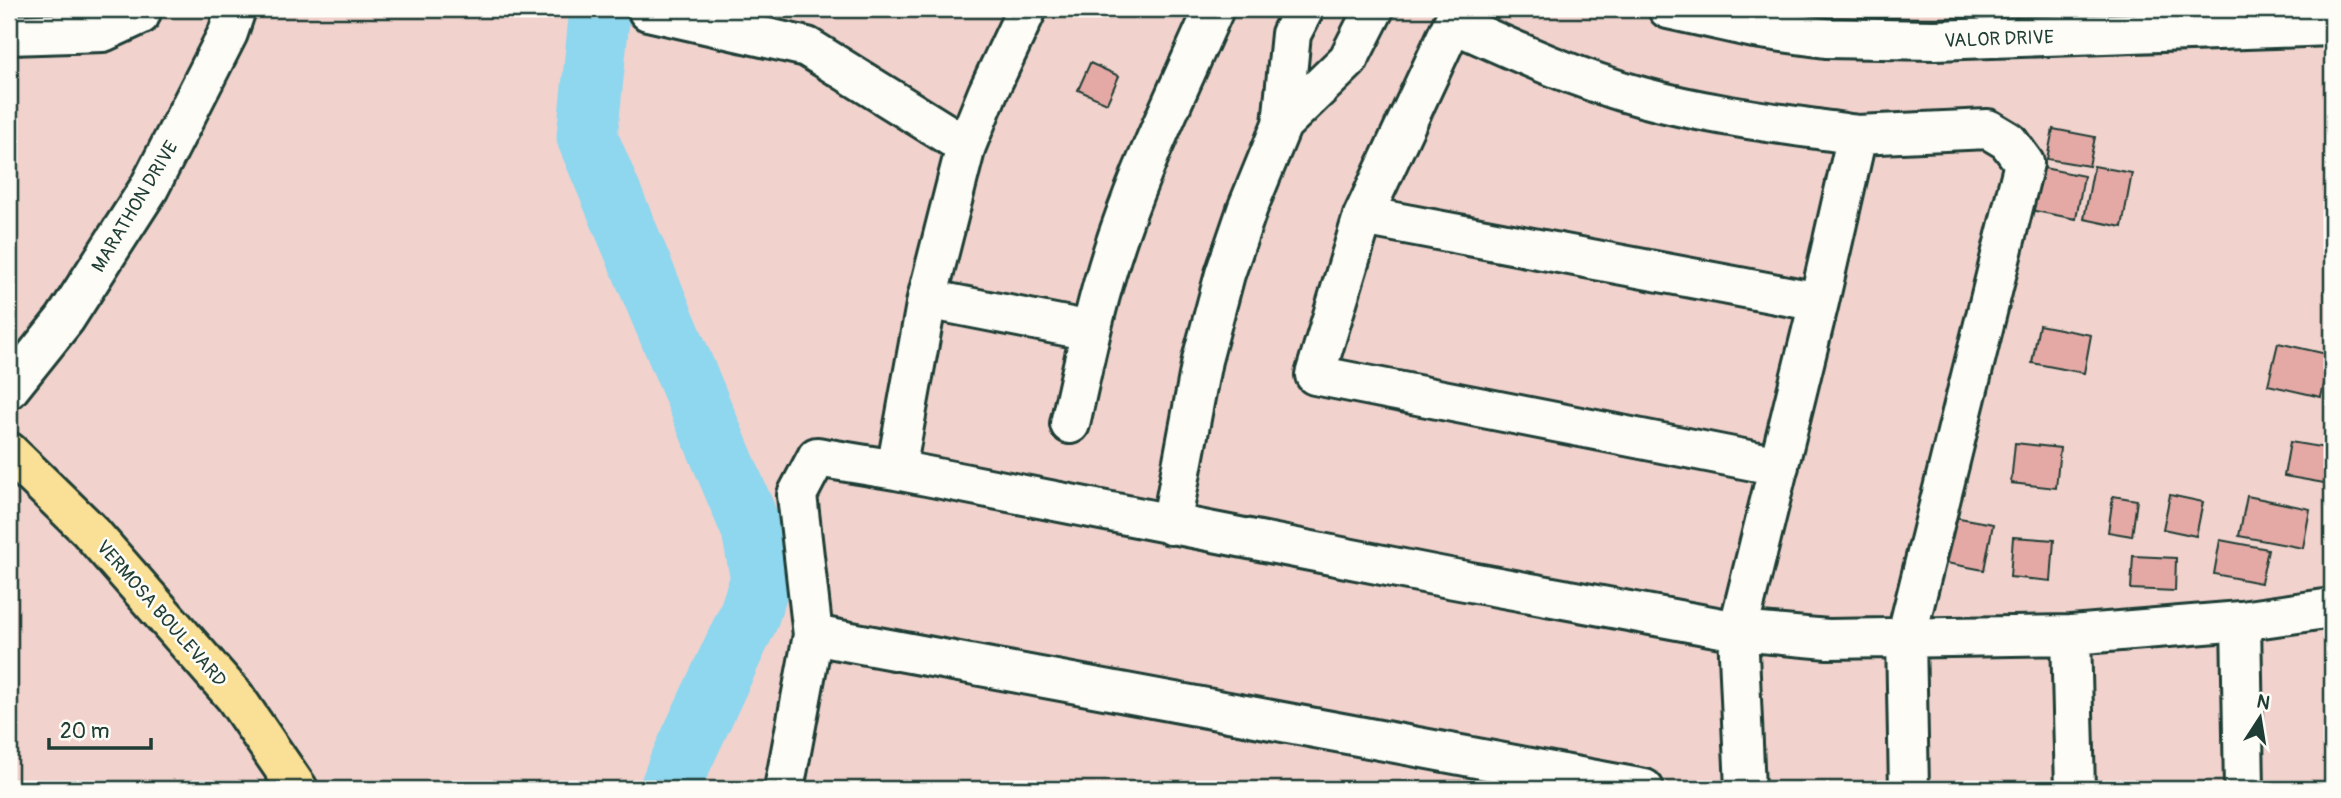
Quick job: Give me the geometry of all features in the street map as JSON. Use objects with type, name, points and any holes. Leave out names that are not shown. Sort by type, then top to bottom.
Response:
[{"type":"main road","name":"VERMOSA BOULEVARD","points":[[9,452],[89,530],[235,696],[298,789]]},
{"type":"street","points":[[9,35],[103,32],[140,15],[142,9]]},
{"type":"street","name":"MARATHON DRIVE","points":[[9,389],[65,319],[149,188],[228,33],[236,9]]},
{"type":"street","points":[[648,9],[807,47],[966,146]]},
{"type":"street","points":[[896,470],[927,299],[966,146],[1027,9]]},
{"type":"street","points":[[1070,424],[1091,331],[1117,239],[1144,164],[1214,9]]},
{"type":"street","points":[[1171,524],[1202,360],[1225,274],[1248,207],[1282,124],[1291,34],[1304,9]]},
{"type":"street","points":[[1282,124],[1348,60],[1374,9]]},
{"type":"street","name":"VALOR DRIVE","points":[[1668,9],[1754,28],[1826,38],[1908,40],[2332,26]]},
{"type":"street","points":[[1779,466],[1315,375],[1363,216],[1453,23],[1542,63],[1642,97],[1737,117],[1857,135],[1988,130],[2008,141],[2024,163],[1906,638],[1909,789]]},
{"type":"street","points":[[1745,789],[1738,631],[1857,135]]},
{"type":"street","points":[[1363,216],[1819,302]]},
{"type":"street","points":[[927,299],[1091,331]]},
{"type":"street","points":[[784,789],[813,635],[797,495],[817,457],[1738,631],[1828,639],[2071,635],[2241,621],[2332,607]]},
{"type":"street","points":[[2241,621],[2244,789]]},
{"type":"street","points":[[813,635],[1644,789]]},
{"type":"street","points":[[2071,635],[2075,789]]},
{"type":"shaded area","points":[[9,9],[2332,9],[2332,789],[9,789]]},
{"type":"building","points":[[1090,63],[1119,76],[1107,103],[1078,90]]},
{"type":"building","points":[[2053,129],[2095,137],[2089,166],[2047,159]]},
{"type":"building","points":[[2094,166],[2132,173],[2122,227],[2084,219]]},
{"type":"building","points":[[2039,167],[2084,176],[2076,219],[2030,210]]},
{"type":"building","points":[[2039,325],[2091,335],[2084,373],[2032,363]]},
{"type":"building","points":[[2278,343],[2331,355],[2321,397],[2268,385]]},
{"type":"building","points":[[2290,442],[2332,449],[2330,484],[2284,476]]},
{"type":"building","points":[[2015,443],[2060,448],[2056,488],[2011,483]]},
{"type":"building","points":[[2170,495],[2203,502],[2196,536],[2163,529]]},
{"type":"building","points":[[2113,496],[2137,500],[2132,536],[2108,532]]},
{"type":"building","points":[[2247,496],[2310,509],[2303,548],[2239,536]]},
{"type":"building","points":[[1954,517],[1993,524],[1984,570],[1946,563]]},
{"type":"building","points":[[2013,537],[2054,540],[2051,581],[2010,577]]},
{"type":"building","points":[[2220,540],[2268,549],[2261,583],[2214,574]]},
{"type":"building","points":[[2133,556],[2176,558],[2175,591],[2131,589]]},
{"type":"waterway","points":[[600,9],[587,137],[752,530],[761,579],[748,618],[670,789]]}]
